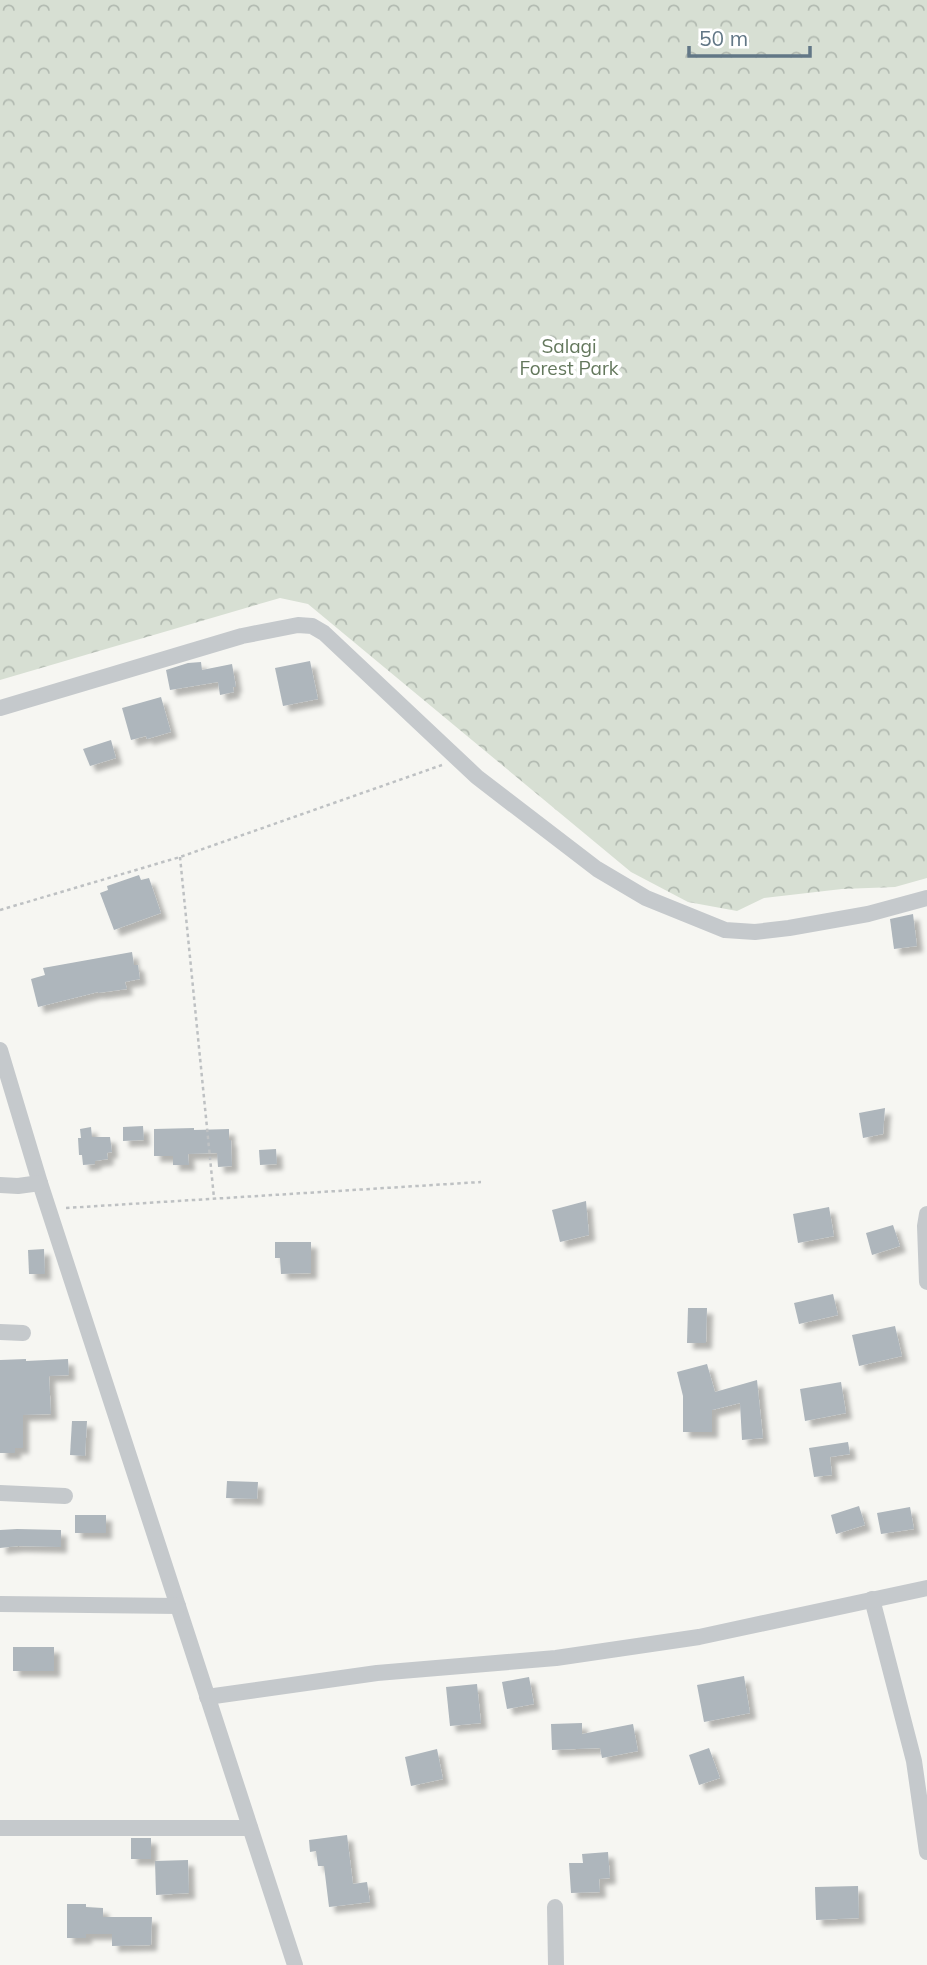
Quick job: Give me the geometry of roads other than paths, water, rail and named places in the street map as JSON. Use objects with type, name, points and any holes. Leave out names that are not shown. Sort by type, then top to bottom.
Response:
[{"type":"street","points":[[0,708],[243,636],[298,625],[312,626],[324,633],[477,777],[597,869],[646,898],[726,930],[755,932],[868,914],[927,898]]},
{"type":"street","points":[[0,1050],[48,1209],[295,1965]]},
{"type":"street","points":[[0,1185],[40,1183]]},
{"type":"street","points":[[927,1214],[927,1282]]},
{"type":"street","points":[[0,1332],[23,1333]]},
{"type":"street","points":[[0,1493],[65,1496]]},
{"type":"street","points":[[207,1697],[377,1672],[569,1657],[699,1637],[927,1588]]},
{"type":"street","points":[[872,1599],[919,1745],[914,1761],[927,1852]]},
{"type":"street","points":[[0,1604],[178,1606]]},
{"type":"street","points":[[0,1828],[250,1828]]},
{"type":"street","points":[[555,1907],[556,1965]]},
{"type":"park label","name":"Salagi Forest Park","points":[[569,357]]}]
